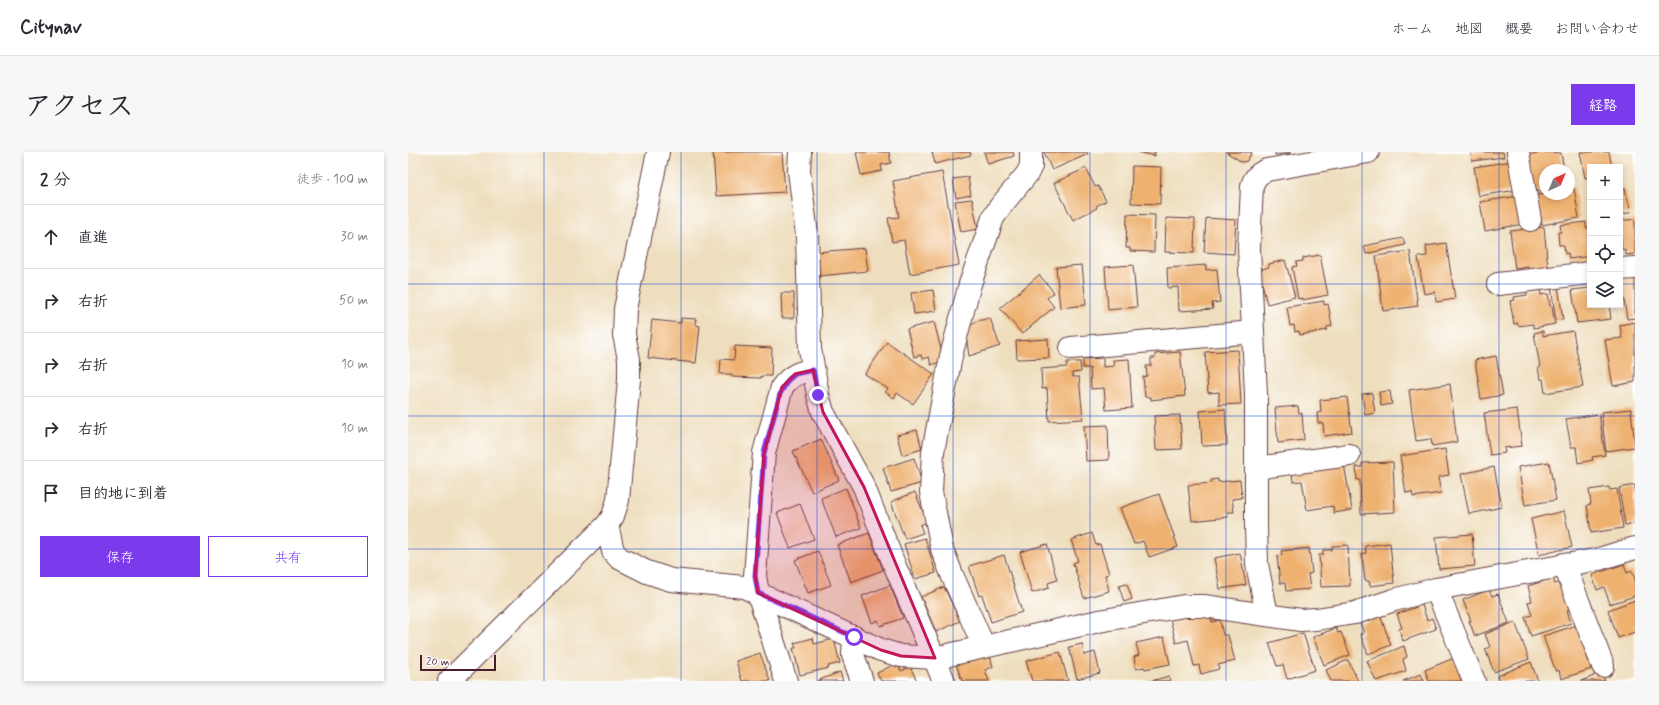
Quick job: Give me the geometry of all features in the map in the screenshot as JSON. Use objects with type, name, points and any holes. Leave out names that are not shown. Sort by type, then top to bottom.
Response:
[{"type":"street","points":[[449,681],[607,525],[613,516],[618,500],[629,380],[629,359],[624,335],[626,309],[658,152]]},
{"type":"street","points":[[800,152],[799,172],[808,236],[810,349],[818,395],[823,412],[864,487],[894,564],[944,681]]},
{"type":"street","points":[[984,647],[953,578],[942,548],[931,492],[933,452],[951,356],[970,284],[993,218],[1000,206],[1027,174],[1031,166],[1031,152]]},
{"type":"street","points":[[1267,615],[1257,564],[1256,394],[1249,248],[1253,180],[1262,172],[1267,170],[1368,152]]},
{"type":"street","points":[[1518,152],[1530,220]]},
{"type":"street","points":[[1623,270],[1635,268]]},
{"type":"street","points":[[1498,284],[1587,273]]},
{"type":"street","points":[[1071,348],[1253,332]]},
{"type":"street","points":[[786,681],[758,593],[755,576],[764,453],[782,387],[795,374],[813,370]]},
{"type":"street","points":[[1256,468],[1349,455]]},
{"type":"street","points":[[607,525],[613,551],[619,558],[647,572],[670,580],[744,587],[881,650],[901,656],[935,658],[1099,621],[1184,606],[1209,606],[1301,620],[1316,619],[1355,612],[1436,589],[1564,564],[1599,559],[1635,548]]},
{"type":"street","points":[[1564,564],[1603,666]]},
{"type":"street","points":[[1436,589],[1474,681]]},
{"type":"street","points":[[854,637],[853,655],[862,681]]},
{"type":"highlighted area","points":[[813,370],[823,412],[864,487],[935,658],[901,656],[881,650],[758,593],[755,576],[764,453],[782,387],[795,374]]},
{"type":"building","points":[[713,152],[782,152],[785,192],[716,196]]},
{"type":"building","points":[[856,152],[889,152],[891,163],[881,165],[882,171],[861,175]]},
{"type":"building","points":[[932,152],[970,152],[971,155],[935,164]]},
{"type":"building","points":[[984,152],[1013,152],[1014,156],[988,164]]},
{"type":"building","points":[[1044,152],[1087,152],[1088,154],[1052,170]]},
{"type":"building","points":[[1138,152],[1155,152],[1155,156]]},
{"type":"building","points":[[1226,152],[1252,152],[1247,161],[1242,162]]},
{"type":"building","points":[[1275,152],[1291,152],[1291,153],[1275,155]]},
{"type":"building","points":[[1471,152],[1503,152],[1504,157],[1472,161]]},
{"type":"building","points":[[1543,152],[1561,153],[1563,164],[1539,164],[1539,192],[1537,189],[1533,190],[1527,155]]},
{"type":"building","points":[[1580,152],[1609,152],[1611,164],[1587,164],[1587,178],[1585,178]]},
{"type":"building","points":[[1513,161],[1517,190],[1479,196],[1474,167]]},
{"type":"building","points":[[1132,166],[1161,167],[1160,204],[1131,203]]},
{"type":"building","points":[[1086,168],[1095,187],[1098,186],[1106,201],[1096,206],[1097,208],[1073,220],[1054,183]]},
{"type":"building","points":[[942,172],[959,265],[910,274],[904,240],[892,242],[888,218],[899,217],[893,181]]},
{"type":"building","points":[[968,177],[971,195],[956,198],[953,179]]},
{"type":"building","points":[[1623,189],[1625,189],[1631,212],[1623,214],[1623,200]]},
{"type":"building","points":[[1575,194],[1579,218],[1542,225],[1537,195],[1539,195],[1539,200],[1575,200]]},
{"type":"building","points":[[1518,196],[1523,224],[1485,231],[1480,202]]},
{"type":"building","points":[[972,199],[978,229],[961,232],[955,201]]},
{"type":"building","points":[[1127,214],[1155,215],[1154,252],[1130,251],[1130,248],[1126,248]]},
{"type":"building","points":[[1166,218],[1195,219],[1194,253],[1165,252]]},
{"type":"building","points":[[1206,218],[1236,220],[1234,254],[1204,252]]},
{"type":"building","points":[[1635,219],[1635,254],[1626,255],[1625,249],[1623,250],[1623,221]]},
{"type":"building","points":[[1586,222],[1587,256],[1569,259],[1568,253],[1565,254],[1564,245],[1559,245],[1558,232],[1561,232],[1560,225]]},
{"type":"building","points":[[1544,227],[1548,268],[1528,271],[1528,267],[1515,269],[1510,231]]},
{"type":"building","points":[[1403,238],[1405,245],[1366,254],[1364,246]]},
{"type":"building","points":[[1446,243],[1455,299],[1436,302],[1435,292],[1424,294],[1418,257],[1427,256],[1426,246]]},
{"type":"building","points":[[865,248],[868,271],[820,276],[817,252]]},
{"type":"building","points":[[1410,251],[1418,306],[1383,311],[1376,256]]},
{"type":"building","points":[[1320,255],[1328,295],[1302,300],[1302,298],[1298,299],[1292,267],[1297,266],[1296,262],[1303,261],[1303,258]]},
{"type":"building","points":[[1285,260],[1295,297],[1267,304],[1259,270],[1269,267],[1269,264]]},
{"type":"building","points":[[1082,265],[1086,305],[1060,308],[1056,267]]},
{"type":"building","points":[[1133,265],[1137,307],[1108,310],[1105,267]]},
{"type":"building","points":[[1206,265],[1206,270],[1217,269],[1220,302],[1212,303],[1213,309],[1179,311],[1178,287],[1168,288],[1167,268]]},
{"type":"building","points":[[1039,275],[1054,292],[1047,298],[1054,307],[1022,334],[1000,308]]},
{"type":"building","points":[[1635,277],[1635,318],[1627,319],[1623,293],[1623,280]]},
{"type":"building","points":[[1558,286],[1563,319],[1556,320],[1551,287]]},
{"type":"building","points":[[1587,288],[1587,308],[1609,308],[1611,319],[1577,323],[1572,290]]},
{"type":"building","points":[[1540,289],[1541,295],[1548,294],[1555,324],[1534,328],[1533,324],[1518,326],[1518,323],[1514,324],[1510,301],[1515,300],[1514,297],[1527,295],[1527,290]]},
{"type":"building","points":[[933,290],[936,311],[914,314],[911,293]]},
{"type":"building","points":[[781,293],[794,293],[794,318],[782,318]]},
{"type":"building","points":[[1324,301],[1324,305],[1328,304],[1332,326],[1327,327],[1327,330],[1300,335],[1299,331],[1295,332],[1294,325],[1290,326],[1287,307]]},
{"type":"building","points":[[681,318],[696,319],[695,325],[700,326],[696,363],[648,358],[652,320],[681,323]]},
{"type":"building","points":[[990,318],[1000,346],[969,356],[965,328],[977,321]]},
{"type":"building","points":[[934,322],[944,361],[931,365],[929,357],[922,359],[921,355],[914,357],[907,329]]},
{"type":"building","points":[[1635,322],[1635,382],[1613,386],[1605,340],[1622,338],[1620,325]]},
{"type":"building","points":[[1543,331],[1543,336],[1573,331],[1583,387],[1545,393],[1543,379],[1540,379],[1538,367],[1540,367],[1534,333]]},
{"type":"building","points":[[1048,339],[1049,358],[1017,359],[1016,341]]},
{"type":"building","points":[[887,342],[934,374],[913,404],[897,393],[894,398],[885,392],[888,389],[865,374]]},
{"type":"building","points":[[735,346],[772,348],[771,376],[761,376],[761,378],[732,377],[732,374],[720,374],[721,359],[734,360]]},
{"type":"building","points":[[1238,350],[1241,404],[1219,405],[1219,392],[1208,393],[1205,352]]},
{"type":"building","points":[[1180,352],[1185,396],[1151,400],[1151,397],[1145,397],[1143,377],[1147,376],[1146,366],[1151,366],[1151,358],[1155,358],[1155,354]]},
{"type":"building","points":[[1496,356],[1503,395],[1481,399],[1475,360]]},
{"type":"building","points":[[1103,358],[1103,367],[1114,366],[1113,360],[1129,359],[1132,408],[1106,410],[1104,388],[1091,389],[1090,368],[1083,368],[1083,359]]},
{"type":"building","points":[[1067,362],[1080,362],[1081,372],[1072,373],[1073,377],[1079,377],[1083,419],[1049,421],[1047,388],[1042,389],[1041,369],[1067,367]]},
{"type":"building","points":[[1450,384],[1457,442],[1432,446],[1431,439],[1416,441],[1409,390]]},
{"type":"building","points":[[1390,391],[1392,404],[1381,406],[1379,392]]},
{"type":"building","points":[[1372,393],[1375,413],[1365,415],[1362,394]]},
{"type":"building","points":[[1347,397],[1352,432],[1324,436],[1323,423],[1318,423],[1317,413],[1321,412],[1320,400]]},
{"type":"building","points":[[1298,406],[1299,413],[1302,413],[1304,440],[1278,443],[1275,408]]},
{"type":"building","points":[[1225,409],[1227,445],[1202,446],[1200,411]]},
{"type":"building","points":[[1517,409],[1522,446],[1504,448],[1505,453],[1490,455],[1484,413]]},
{"type":"building","points":[[1631,409],[1635,447],[1606,451],[1601,412]]},
{"type":"building","points":[[1599,414],[1605,455],[1592,457],[1593,460],[1578,463],[1576,447],[1571,447],[1566,419]]},
{"type":"building","points":[[1180,415],[1182,449],[1156,450],[1154,416]]},
{"type":"building","points":[[1108,425],[1109,460],[1086,461],[1084,426]]},
{"type":"building","points":[[917,430],[922,449],[902,455],[897,435]]},
{"type":"building","points":[[821,439],[839,480],[812,492],[793,451]]},
{"type":"building","points":[[1445,449],[1449,475],[1438,477],[1441,493],[1413,497],[1412,492],[1406,493],[1400,456]]},
{"type":"building","points":[[914,458],[922,483],[891,492],[883,468]]},
{"type":"building","points":[[1393,462],[1395,512],[1361,514],[1360,480],[1357,480],[1356,467],[1362,467],[1362,463]]},
{"type":"building","points":[[1549,462],[1556,500],[1525,505],[1518,467]]},
{"type":"building","points":[[1344,464],[1352,510],[1334,513],[1333,506],[1307,510],[1302,481],[1293,482],[1292,473]]},
{"type":"building","points":[[1494,467],[1502,507],[1469,514],[1461,474]]},
{"type":"building","points":[[1218,479],[1218,482],[1240,480],[1242,498],[1232,499],[1234,512],[1227,512],[1228,517],[1192,521],[1188,485],[1211,483],[1211,480]]},
{"type":"building","points":[[1635,485],[1635,524],[1625,525],[1619,488]]},
{"type":"building","points":[[1609,487],[1610,490],[1617,489],[1623,528],[1591,533],[1587,505],[1591,504],[1589,490]]},
{"type":"building","points":[[846,488],[861,528],[836,537],[821,498]]},
{"type":"building","points":[[915,492],[927,522],[920,525],[923,533],[905,539],[891,502]]},
{"type":"building","points":[[1159,494],[1178,547],[1149,557],[1143,541],[1134,544],[1120,508]]},
{"type":"building","points":[[800,504],[814,539],[790,548],[777,513]]},
{"type":"building","points":[[1564,511],[1572,547],[1539,555],[1531,519]]},
{"type":"building","points":[[869,533],[883,570],[851,582],[837,545]]},
{"type":"building","points":[[1092,533],[1096,545],[1100,544],[1109,574],[1105,575],[1109,591],[1084,598],[1073,563],[1078,561],[1071,540]]},
{"type":"building","points":[[1472,534],[1475,566],[1439,569],[1436,537]]},
{"type":"building","points":[[925,538],[936,573],[915,579],[904,544]]},
{"type":"building","points":[[1390,543],[1394,583],[1370,586],[1369,581],[1365,581],[1362,554],[1366,553],[1365,546]]},
{"type":"building","points":[[1047,544],[1057,580],[1048,583],[1049,588],[1032,593],[1020,552]]},
{"type":"building","points":[[1348,545],[1350,586],[1321,587],[1319,555],[1323,555],[1323,550],[1332,550],[1332,546]]},
{"type":"building","points":[[1309,548],[1312,573],[1308,574],[1310,589],[1286,591],[1285,583],[1280,583],[1277,556],[1282,555],[1281,551]]},
{"type":"building","points":[[818,551],[831,585],[808,593],[795,560]]},
{"type":"building","points":[[1240,553],[1246,585],[1220,589],[1214,558]]},
{"type":"building","points":[[1004,555],[1022,612],[991,622],[982,595],[979,596],[969,566]]},
{"type":"building","points":[[1624,564],[1627,573],[1632,571],[1635,579],[1635,596],[1610,604],[1604,587],[1597,590],[1592,575]]},
{"type":"building","points":[[1553,578],[1555,584],[1563,582],[1571,609],[1567,610],[1571,623],[1531,636],[1525,617],[1532,615],[1528,602],[1532,601],[1528,586]]},
{"type":"building","points":[[1127,584],[1132,599],[1124,602],[1119,586]]},
{"type":"building","points":[[890,585],[903,618],[880,626],[878,620],[872,623],[862,596]]},
{"type":"building","points":[[944,587],[960,621],[936,632],[921,597]]},
{"type":"building","points":[[1489,590],[1492,596],[1498,594],[1509,623],[1475,636],[1463,600]]},
{"type":"building","points":[[1635,600],[1635,632],[1618,638],[1608,610]]},
{"type":"building","points":[[1422,605],[1427,620],[1432,618],[1436,629],[1403,641],[1399,629],[1402,628],[1397,614]]},
{"type":"building","points":[[1210,612],[1212,622],[1220,620],[1223,635],[1228,635],[1235,661],[1218,665],[1219,669],[1201,674],[1199,665],[1194,666],[1188,640],[1176,643],[1170,619]]},
{"type":"building","points":[[1380,615],[1391,645],[1368,654],[1360,634],[1364,633],[1360,623]]},
{"type":"building","points":[[1515,622],[1529,659],[1494,672],[1485,649],[1490,647],[1485,634]]},
{"type":"building","points":[[1577,625],[1591,669],[1561,679],[1559,670],[1556,672],[1543,636]]},
{"type":"building","points":[[1336,628],[1338,633],[1341,632],[1350,655],[1324,665],[1313,637]]},
{"type":"building","points":[[1303,633],[1315,670],[1287,679],[1283,665],[1277,666],[1269,643]]},
{"type":"building","points":[[1164,637],[1170,664],[1145,669],[1144,667],[1136,669],[1134,657],[1139,655],[1136,643]]},
{"type":"building","points":[[813,638],[814,644],[834,639],[840,663],[828,666],[829,668],[800,675],[793,648],[796,648],[794,643]]},
{"type":"building","points":[[1082,644],[1084,655],[1095,652],[1100,673],[1077,679],[1069,647]]},
{"type":"building","points":[[1404,646],[1407,657],[1403,659],[1406,671],[1376,681],[1367,661]]},
{"type":"building","points":[[1060,652],[1068,681],[1032,681],[1026,661]]},
{"type":"building","points":[[760,653],[770,681],[742,681],[736,661]]},
{"type":"building","points":[[989,653],[993,667],[985,670],[989,681],[962,681],[956,664]]},
{"type":"building","points":[[1454,658],[1463,681],[1429,681],[1425,670]]},
{"type":"building","points":[[1348,660],[1358,681],[1331,681],[1326,670]]},
{"type":"building","points":[[1531,662],[1538,681],[1499,681],[1497,676]]},
{"type":"building","points":[[897,663],[901,671],[910,667],[917,681],[881,681],[877,673]]},
{"type":"building","points":[[840,672],[843,681],[817,681]]},
{"type":"building","points":[[1596,672],[1602,674],[1605,681],[1581,681],[1594,676],[1594,673]]},
{"type":"building","points":[[1421,674],[1424,681],[1403,681]]},
{"type":"building","points":[[1169,676],[1170,681],[1151,681]]},
{"type":"route","points":[[818,395],[813,370],[795,374],[782,387],[764,453],[755,576],[758,593],[854,637]]}]
